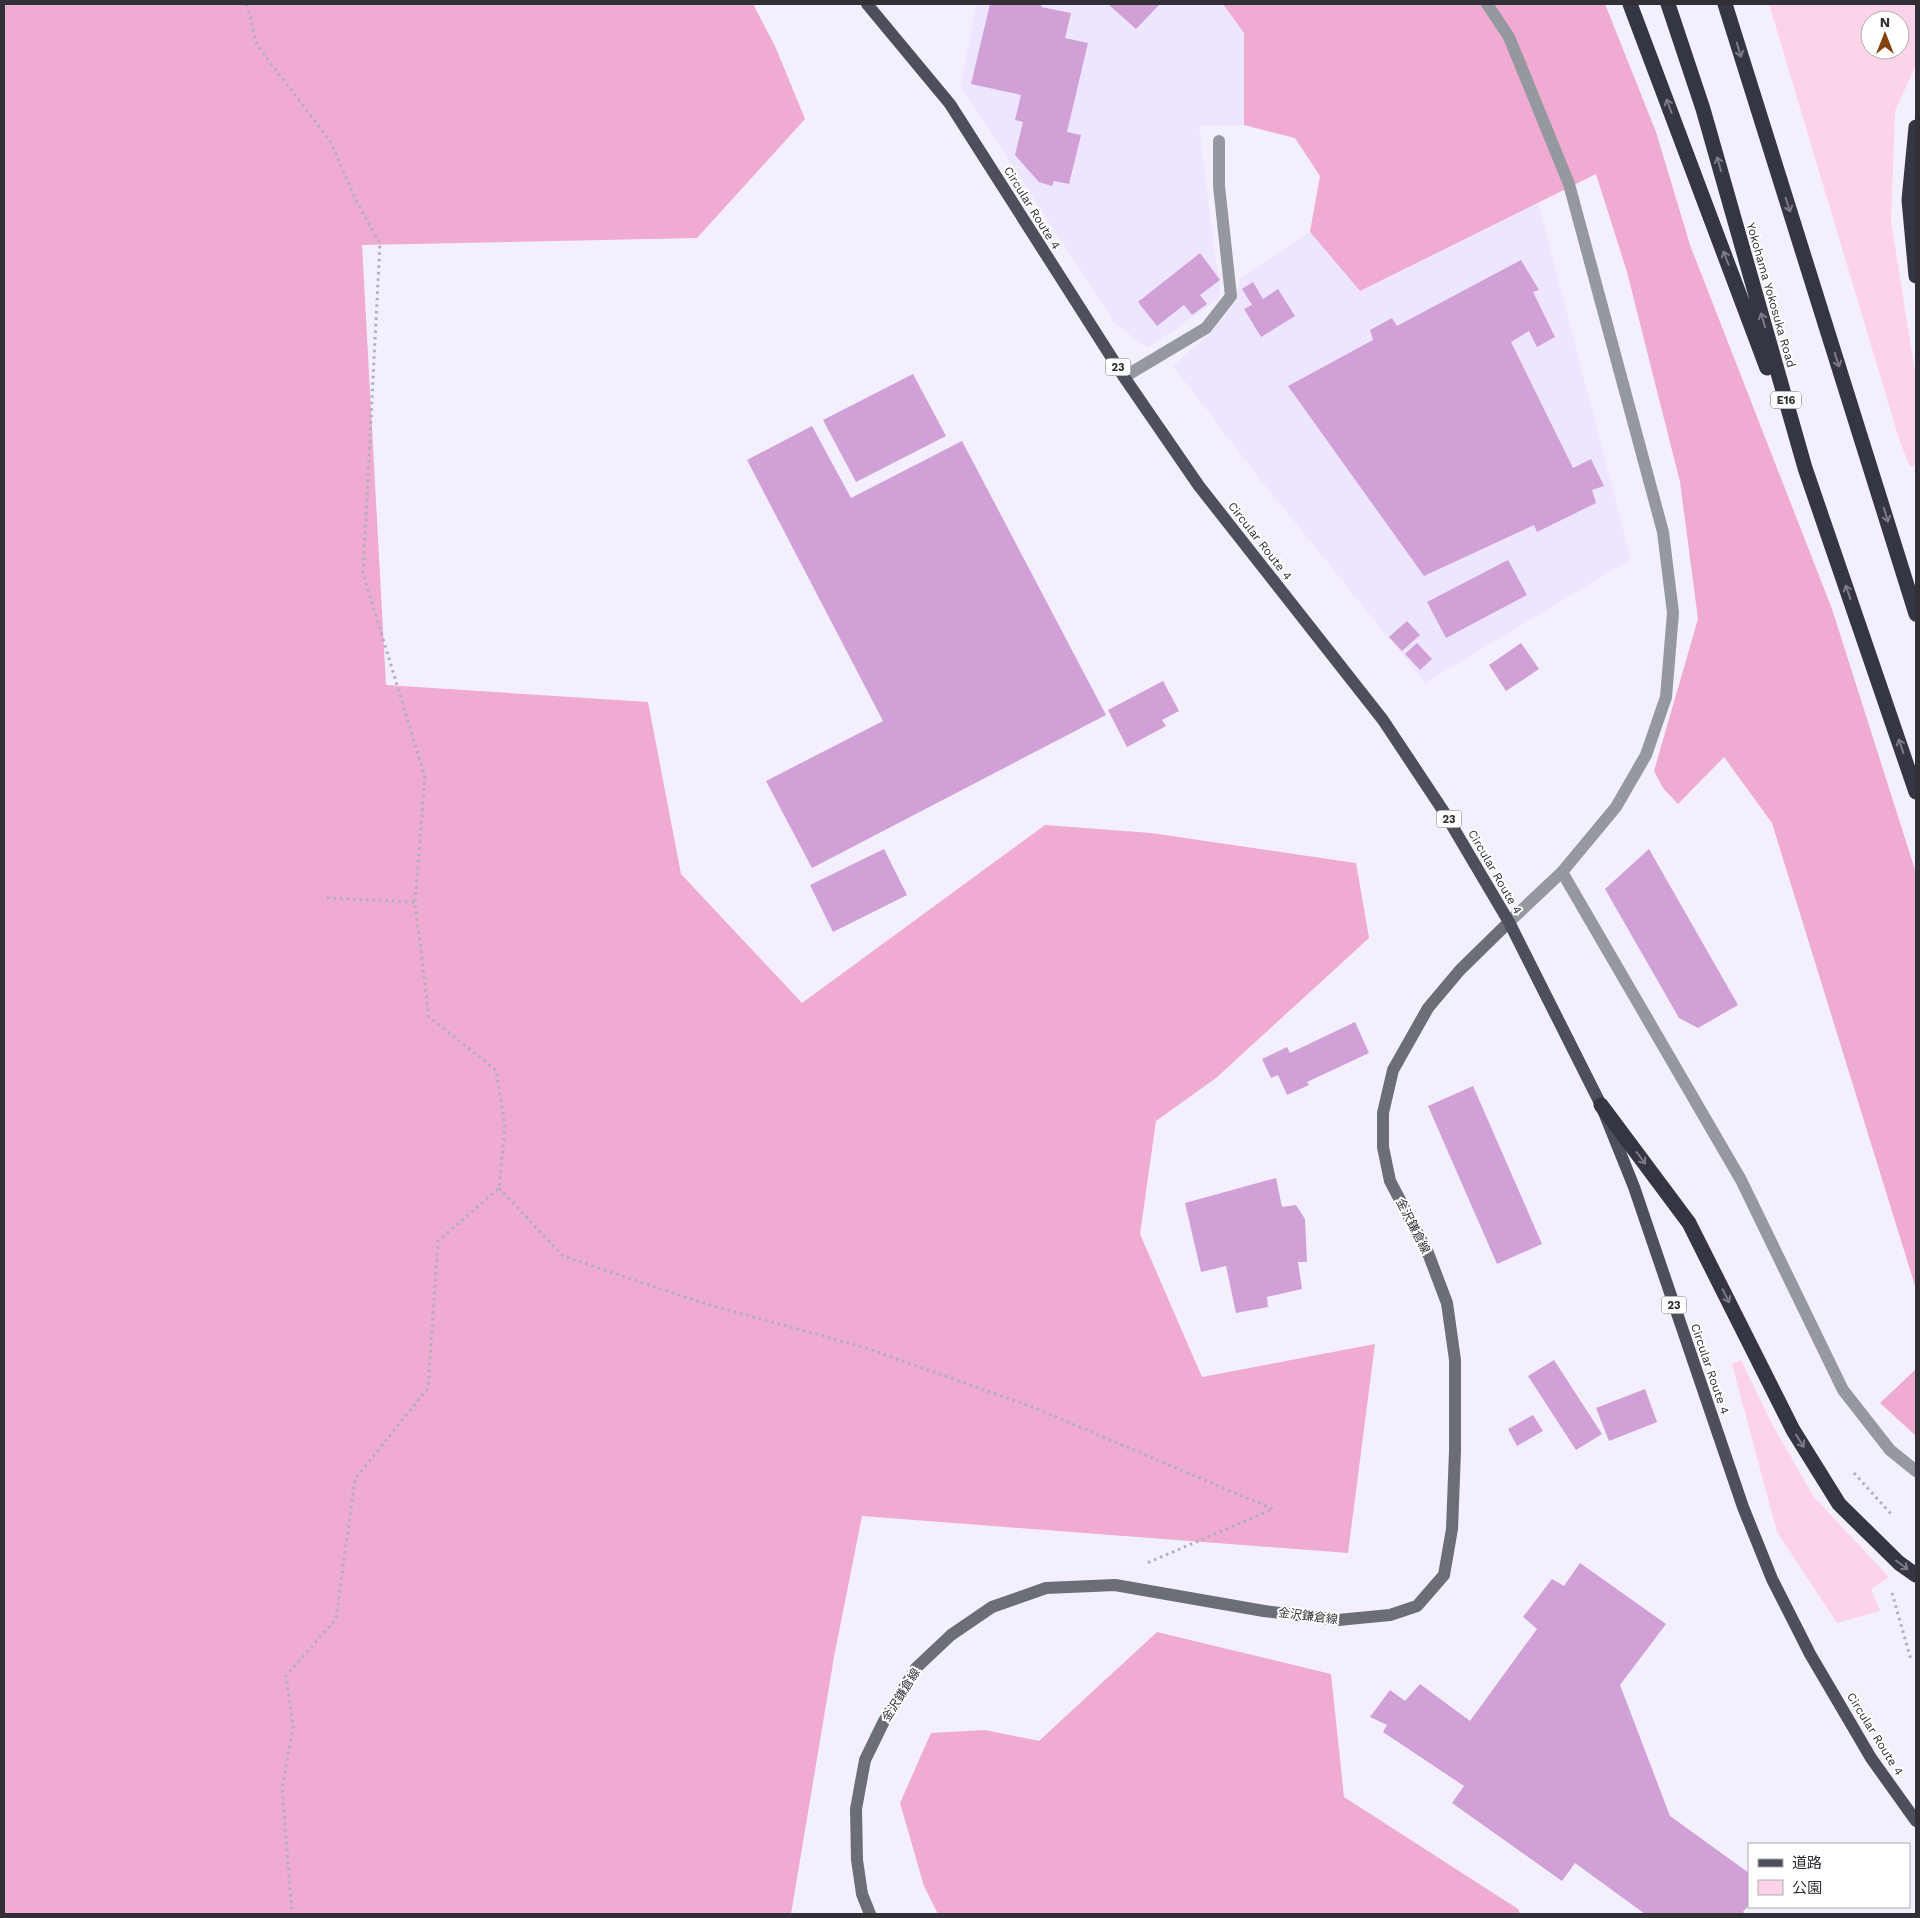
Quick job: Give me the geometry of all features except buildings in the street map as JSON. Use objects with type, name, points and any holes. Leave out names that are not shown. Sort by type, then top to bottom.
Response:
[{"type":"highway","points":[[1630,4],[1805,468]]},
{"type":"highway","name":"Yokohama Yokosuka Road","points":[[1668,4],[1703,109],[1805,468],[1916,792]]},
{"type":"highway","points":[[1725,4],[1916,614]]},
{"type":"highway","points":[[1916,127],[1910,200],[1916,276]]},
{"type":"highway","points":[[1601,1105],[1689,1223],[1793,1430],[1840,1504],[1899,1563],[1916,1575]]},
{"type":"main road","name":"Circular Route 4","points":[[867,4],[950,104],[1124,377],[1199,486],[1383,720],[1444,812],[1509,922],[1601,1105],[1634,1186],[1743,1507],[1772,1579],[1810,1654],[1871,1758],[1916,1821]]},
{"type":"main road","name":"金沢鎌倉線","points":[[870,1914],[862,1894],[857,1860],[856,1809],[865,1760],[884,1721],[916,1668],[951,1635],[992,1608],[1046,1588],[1115,1585],[1264,1610],[1338,1620],[1390,1616],[1417,1606],[1444,1575],[1452,1529],[1455,1451],[1455,1360],[1447,1303],[1428,1253],[1390,1181],[1383,1147],[1383,1113],[1393,1070],[1428,1008],[1460,970],[1509,922]]},
{"type":"street","points":[[1487,4],[1509,38],[1569,184],[1663,532],[1673,613],[1666,697],[1646,755],[1616,807],[1562,872],[1509,922]]},
{"type":"street","points":[[1124,377],[1206,328],[1231,296],[1219,186],[1219,141]]},
{"type":"street","points":[[1562,872],[1741,1180],[1842,1390],[1890,1450],[1916,1471]]},
{"type":"path","points":[[247,4],[257,46],[330,141],[357,203],[380,243],[363,573],[425,777],[416,902],[428,1017],[496,1070],[505,1127],[498,1188],[438,1241],[428,1388],[355,1479],[336,1619],[286,1676],[293,1727],[282,1788],[292,1914]]},
{"type":"path","points":[[327,898],[416,902]]},
{"type":"path","points":[[498,1188],[563,1256],[706,1304],[863,1347],[1030,1406],[1274,1508],[1148,1563],[1138,1564]]},
{"type":"path","points":[[1850,1469],[1896,1520]]},
{"type":"path","points":[[1892,1593],[1912,1660]]},
{"type":"shaded area","points":[[4,4],[753,4],[775,46],[805,119],[697,238],[362,245],[386,685],[648,702],[681,874],[802,1003],[1045,825],[1151,833],[1356,863],[1369,938],[1216,1078],[1156,1121],[1140,1234],[1202,1377],[1375,1344],[1348,1553],[862,1516],[834,1657],[791,1914],[4,1914]]},
{"type":"shaded area","points":[[976,4],[1223,4],[1244,33],[1244,125],[1199,126],[1215,256],[1220,280],[1219,299],[1147,348],[1115,323],[961,87]]},
{"type":"shaded area","points":[[1223,4],[1605,4],[1656,132],[1690,245],[1832,609],[1916,873],[1916,1289],[1772,823],[1724,757],[1678,804],[1663,788],[1654,771],[1698,619],[1680,482],[1627,272],[1596,174],[1360,291],[1310,232],[1320,176],[1295,138],[1244,125],[1244,33]]},
{"type":"shaded area","points":[[1538,202],[1631,559],[1425,683],[1259,478],[1173,366],[1209,334],[1234,304],[1241,278],[1310,232],[1360,291]]},
{"type":"shaded area","points":[[1916,1369],[1916,1436],[1880,1403]]},
{"type":"shaded area","points":[[1157,1632],[1331,1674],[1344,1797],[1518,1909],[1520,1914],[938,1914],[924,1886],[900,1803],[931,1733],[985,1730],[1039,1741]]},
{"type":"green space","points":[[1769,4],[1916,4],[1916,65],[1895,111],[1891,221],[1916,379],[1916,465],[1910,467],[1900,442]]},
{"type":"green space","points":[[1741,1360],[1772,1424],[1814,1497],[1889,1577],[1871,1589],[1880,1611],[1837,1623],[1777,1532],[1732,1364]]}]
